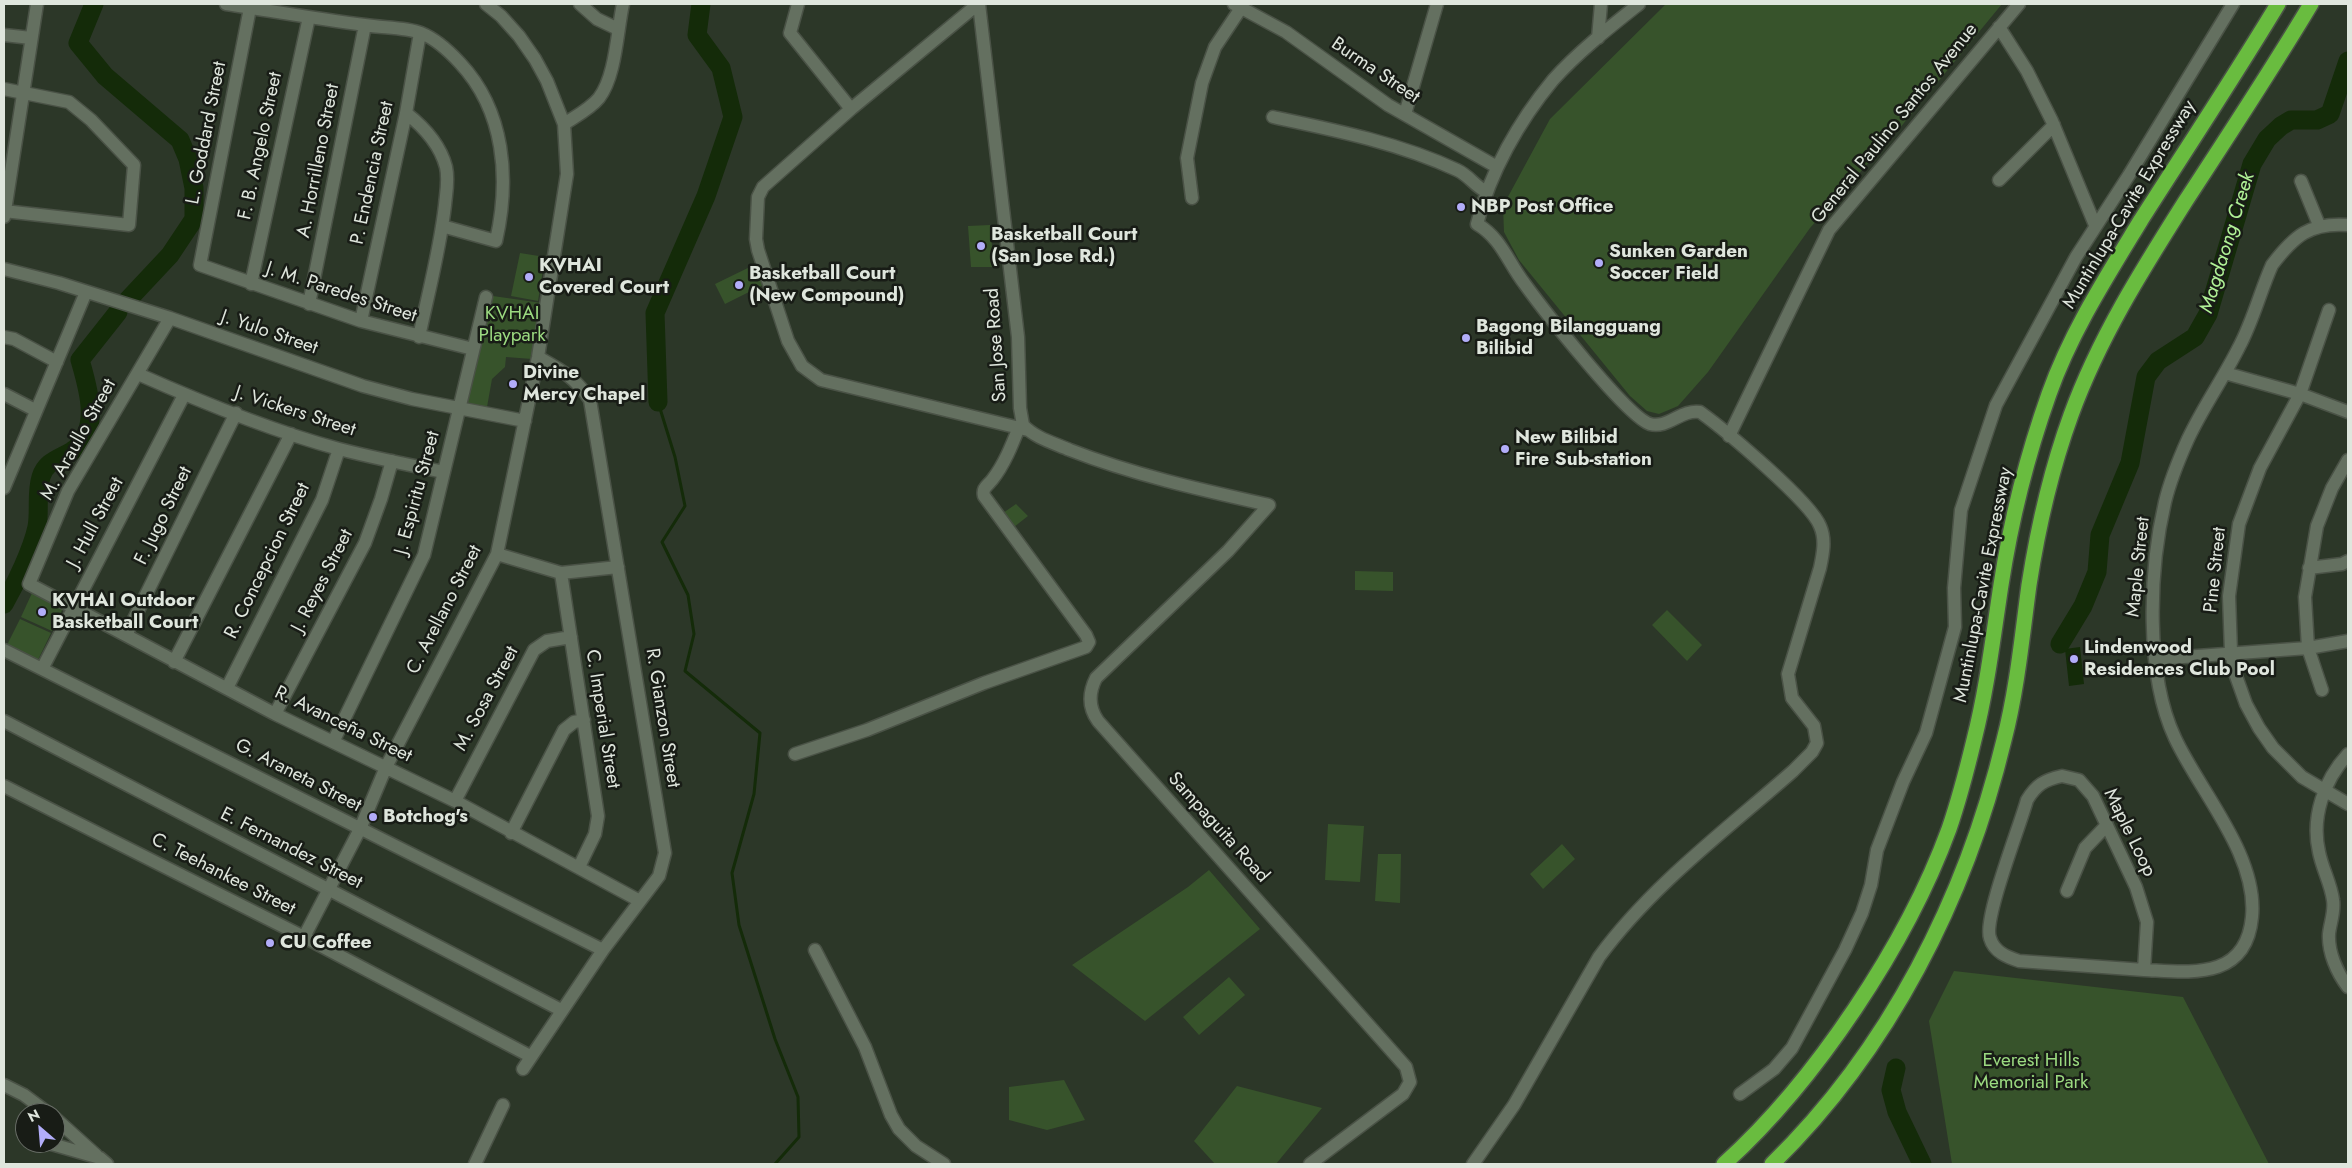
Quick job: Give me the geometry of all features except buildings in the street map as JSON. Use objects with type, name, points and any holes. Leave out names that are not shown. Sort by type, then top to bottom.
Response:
[{"type":"highway","name":"Muntinlupa-Cavite Expressway","points":[[1724,1164],[1750,1141],[1807,1074],[1858,1004],[1901,931],[1929,876],[1949,828],[1974,740],[1990,664],[2001,584],[2018,494],[2050,391],[2075,335],[2108,273],[2278,4]]},
{"type":"highway","points":[[1772,1164],[1794,1143],[1836,1094],[1871,1046],[1929,948],[1954,892],[1978,826],[2004,740],[2042,514],[2055,463],[2072,412],[2128,292],[2311,4]]},
{"type":"street","points":[[4,89],[24,92],[70,102],[91,120],[134,165],[128,225],[4,213],[9,148],[24,92],[36,4]]},
{"type":"street","points":[[226,4],[420,33],[450,52],[471,74],[486,97],[496,126],[502,158],[500,220],[496,241],[442,226]]},
{"type":"street","name":"C. Arellano Street","points":[[304,936],[360,828],[386,767],[497,554],[538,358],[567,174],[564,124],[550,88],[535,59],[519,36],[501,16],[486,4]]},
{"type":"street","points":[[580,4],[597,20],[618,29]]},
{"type":"street","points":[[564,124],[585,111],[598,99],[606,88],[623,4]]},
{"type":"street","points":[[798,4],[790,29],[792,37],[851,109]]},
{"type":"street","points":[[795,754],[867,730],[984,683],[1086,647],[1089,642],[1086,635],[984,496],[984,488],[993,479],[1023,428],[821,380],[802,366],[788,341],[756,239],[758,197],[763,186],[851,109],[978,4]]},
{"type":"street","name":"San Jose Road","points":[[978,4],[1018,338],[1020,408],[1023,428]]},
{"type":"street","points":[[1404,114],[1437,4]]},
{"type":"street","points":[[1598,38],[1601,4]]},
{"type":"street","points":[[1473,1164],[1514,1105],[1599,957],[1616,934],[1663,885],[1798,766],[1812,752],[1817,743],[1814,726],[1792,698],[1788,674],[1820,568],[1823,552],[1822,531],[1814,515],[1729,436],[1700,412],[1692,410],[1664,424],[1652,424],[1634,414],[1523,282],[1502,245],[1486,229],[1478,224],[1487,192],[1497,167],[1537,101],[1565,68],[1639,4]]},
{"type":"street","name":"General Paulino Santos Avenue","points":[[1729,436],[1828,230],[2019,4]]},
{"type":"street","points":[[1740,1094],[1774,1070],[1792,1048],[1845,950],[1862,913],[1871,884],[1877,850],[1903,782],[1926,733],[1955,627],[1954,588],[1961,510],[1996,405],[2095,225],[2129,176],[2233,4]]},
{"type":"street","points":[[1192,198],[1187,158],[1202,83],[1215,47],[1237,6]]},
{"type":"street","name":"Burma Street","points":[[1237,6],[1286,32],[1404,114],[1497,167]]},
{"type":"street","name":"L. Goddard Street","points":[[200,265],[250,8]]},
{"type":"street","name":"F. B. Angelo Street","points":[[251,284],[309,17]]},
{"type":"street","name":"A. Horrilleno Street","points":[[309,304],[365,26]]},
{"type":"street","points":[[1999,27],[2027,71],[2054,125],[2095,225]]},
{"type":"street","name":"P. Endencia Street","points":[[361,321],[406,113],[420,33]]},
{"type":"street","points":[[4,34],[31,38]]},
{"type":"street","points":[[406,113],[420,124],[438,148],[443,158],[447,180],[442,226],[419,337]]},
{"type":"street","points":[[1273,117],[1342,131],[1417,154],[1467,175],[1475,186],[1487,192]]},
{"type":"street","points":[[1999,180],[2054,125]]},
{"type":"street","points":[[2301,181],[2319,225],[2348,225]]},
{"type":"street","name":"Maple Street","points":[[2144,970],[2190,972],[2218,968],[2240,950],[2248,936],[2252,918],[2252,896],[2241,858],[2174,737],[2165,707],[2152,635],[2152,592],[2165,501],[2199,416],[2225,373],[2252,319],[2272,265],[2293,242],[2304,233],[2319,225]]},
{"type":"street","name":"J. M. Paredes Street","points":[[200,265],[361,321],[473,349]]},
{"type":"street","name":"J. Yulo Street","points":[[4,269],[170,318],[363,386],[525,421]]},
{"type":"street","points":[[4,488],[35,410],[86,292]]},
{"type":"street","name":"J. Espiritu Street","points":[[332,742],[424,555],[486,297]]},
{"type":"street","name":"Pine Street","points":[[2329,310],[2300,394],[2260,468],[2239,524],[2229,596],[2231,652],[2236,676],[2246,704],[2259,728],[2287,763],[2302,777],[2348,804]]},
{"type":"street","name":"M. Araullo Street","points":[[29,584],[68,491],[170,318]]},
{"type":"street","points":[[4,337],[14,339],[57,362]]},
{"type":"street","name":"R. Gianzon Street","points":[[523,1069],[561,1010],[658,876],[665,853],[590,400],[580,385],[566,372],[538,358]]},
{"type":"street","points":[[2225,373],[2300,394],[2348,412]]},
{"type":"street","name":"J. Vickers Street","points":[[138,374],[184,395],[291,434],[339,449],[444,472]]},
{"type":"street","points":[[4,394],[35,410]]},
{"type":"street","name":"J. Hull Street","points":[[42,669],[184,395]]},
{"type":"street","name":"F. Jugo Street","points":[[126,635],[236,413]]},
{"type":"street","name":"Sampaguita Road","points":[[1023,428],[1088,457],[1162,481],[1269,505],[1228,551],[1096,678],[1090,706],[1098,721],[1406,1067],[1410,1082],[1404,1094],[1310,1164]]},
{"type":"street","points":[[174,662],[291,434]]},
{"type":"street","name":"R. Concepcion Street","points":[[227,688],[322,500],[339,449]]},
{"type":"street","points":[[2322,690],[2308,648],[2305,597],[2317,526],[2332,488],[2348,460]]},
{"type":"street","name":"J. Reyes Street","points":[[275,714],[365,543],[392,461]]},
{"type":"street","points":[[497,554],[561,573],[618,567]]},
{"type":"street","points":[[2310,568],[2342,564],[2348,561]]},
{"type":"street","name":"C. Imperial Street","points":[[561,573],[598,816],[595,834],[579,867]]},
{"type":"street","name":"R. Avanceña Street","points":[[29,584],[275,714],[455,801],[640,902]]},
{"type":"street","name":"M. Sosa Street","points":[[455,801],[534,650],[546,641],[571,637]]},
{"type":"street","points":[[2156,658],[2308,648],[2348,641]]},
{"type":"street","name":"G. Araneta Street","points":[[4,650],[603,950]]},
{"type":"street","points":[[511,833],[564,730],[574,722],[584,720]]},
{"type":"street","name":"E. Fernandez Street","points":[[4,721],[561,1010]]},
{"type":"street","points":[[2348,754],[2324,790],[2317,825],[2318,851],[2333,900],[2333,917],[2329,934],[2330,948],[2334,964],[2348,987]]},
{"type":"street","name":"Maple Loop","points":[[2062,776],[2078,780],[2093,796],[2107,825],[2136,887],[2147,922],[2144,970],[2019,961],[2006,957],[1996,949],[1990,938],[1988,926],[1993,904],[2027,800],[2035,787],[2046,779],[2062,776]]},
{"type":"street","name":"C. Teehankee Street","points":[[4,786],[304,936],[530,1056]]},
{"type":"street","points":[[2067,892],[2085,848],[2107,825]]},
{"type":"street","points":[[816,950],[865,1047],[898,1129],[916,1146],[944,1164]]},
{"type":"street","points":[[4,1084],[35,1103]]},
{"type":"street","points":[[476,1164],[503,1105]]},
{"type":"street","points":[[65,1127],[103,1161]]},
{"type":"street","points":[[65,1149],[103,1161]]},
{"type":"green space","points":[[1666,4],[2002,4],[1899,129],[1810,228],[1708,372],[1678,406],[1659,414],[1647,411],[1630,396],[1519,260],[1504,232],[1503,206],[1550,119]]},
{"type":"green space","name":"Basketball Court (San Jose Rd.)","points":[[990,225],[994,267],[971,267],[968,226]]},
{"type":"green space","name":"KVHAI Covered Court","points":[[520,253],[545,257],[538,301],[511,296]]},
{"type":"green space","name":"Basketball Court (New Compound)","points":[[754,265],[763,285],[725,304],[715,284]]},
{"type":"green space","name":"KVHAI Playpark","points":[[493,296],[542,303],[532,359],[506,357],[505,367],[492,379],[487,407],[467,404]]},
{"type":"green space","points":[[1016,504],[1028,516],[1014,527],[1003,513]]},
{"type":"green space","points":[[1355,571],[1393,572],[1393,591],[1355,590]]},
{"type":"green space","name":"KVHAI Outdoor Basketball Court","points":[[32,593],[63,608],[52,631],[21,617]]},
{"type":"green space","points":[[1667,610],[1702,645],[1687,661],[1652,625]]},
{"type":"green space","points":[[20,619],[51,633],[37,662],[6,647]]},
{"type":"green space","points":[[1328,824],[1364,826],[1360,882],[1325,880]]},
{"type":"green space","points":[[1562,844],[1575,859],[1543,889],[1530,874]]},
{"type":"green space","points":[[1378,854],[1401,854],[1400,903],[1375,901]]},
{"type":"green space","points":[[1209,870],[1260,929],[1145,1021],[1072,965],[1188,887]]},
{"type":"green space","name":"Everest Hills Memorial Park","points":[[1954,971],[2183,997],[2269,1164],[1952,1164],[1929,1021]]},
{"type":"green space","points":[[1229,977],[1245,995],[1199,1035],[1183,1017]]},
{"type":"green space","points":[[1064,1080],[1085,1120],[1047,1130],[1009,1120],[1009,1087]]},
{"type":"green space","points":[[1237,1086],[1322,1108],[1276,1164],[1215,1164],[1194,1141]]},
{"type":"shaded area","name":"Lindenwood Residences Club Pool","points":[[2080,647],[2084,684],[2069,686],[2065,649]]},
{"type":"waterway","points":[[94,4],[78,43],[105,76],[180,140],[188,159],[194,188],[194,219],[170,255],[125,303]]},
{"type":"waterway","points":[[658,402],[655,313],[706,196],[733,117],[721,68],[697,35],[701,4]]},
{"type":"waterway","name":"Magdaong Creek","points":[[2060,644],[2083,606],[2097,572],[2100,535],[2130,463],[2146,377],[2158,361],[2195,337],[2208,314],[2252,164],[2267,139],[2281,126],[2291,120],[2317,120],[2330,114],[2348,61]]},
{"type":"waterway","points":[[4,604],[14,586],[35,536],[38,521],[38,496],[43,472],[54,461],[72,451],[87,432],[90,421],[89,396],[80,360],[118,312]]},
{"type":"waterway","points":[[658,402],[675,457],[685,506],[662,542],[688,595],[694,634],[685,671],[760,733],[754,794],[732,873],[739,925],[775,1039],[798,1097],[799,1137],[775,1164]]},
{"type":"waterway","points":[[1896,1068],[1891,1090],[1897,1112],[1922,1164]]},
{"type":"place","name":"NBP Post Office","points":[[1461,207]]},
{"type":"place","name":"Basketball Court (San Jose Rd.)","points":[[981,246]]},
{"type":"place","name":"Sunken Garden Soccer Field","points":[[1599,263]]},
{"type":"place","name":"KVHAI Covered Court","points":[[529,277]]},
{"type":"place","name":"Basketball Court (New Compound)","points":[[739,285]]},
{"type":"place","name":"Bagong Bilangguang Bilibid","points":[[1466,338]]},
{"type":"place","name":"Divine Mercy Chapel","points":[[513,384]]},
{"type":"place","name":"New Bilibid Fire Sub-station","points":[[1505,449]]},
{"type":"place","name":"KVHAI Outdoor Basketball Court","points":[[42,612]]},
{"type":"place","name":"Lindenwood Residences Club Pool","points":[[2074,659]]},
{"type":"place","name":"Botchog's","points":[[373,817]]},
{"type":"place","name":"CU Coffee","points":[[270,943]]}]
